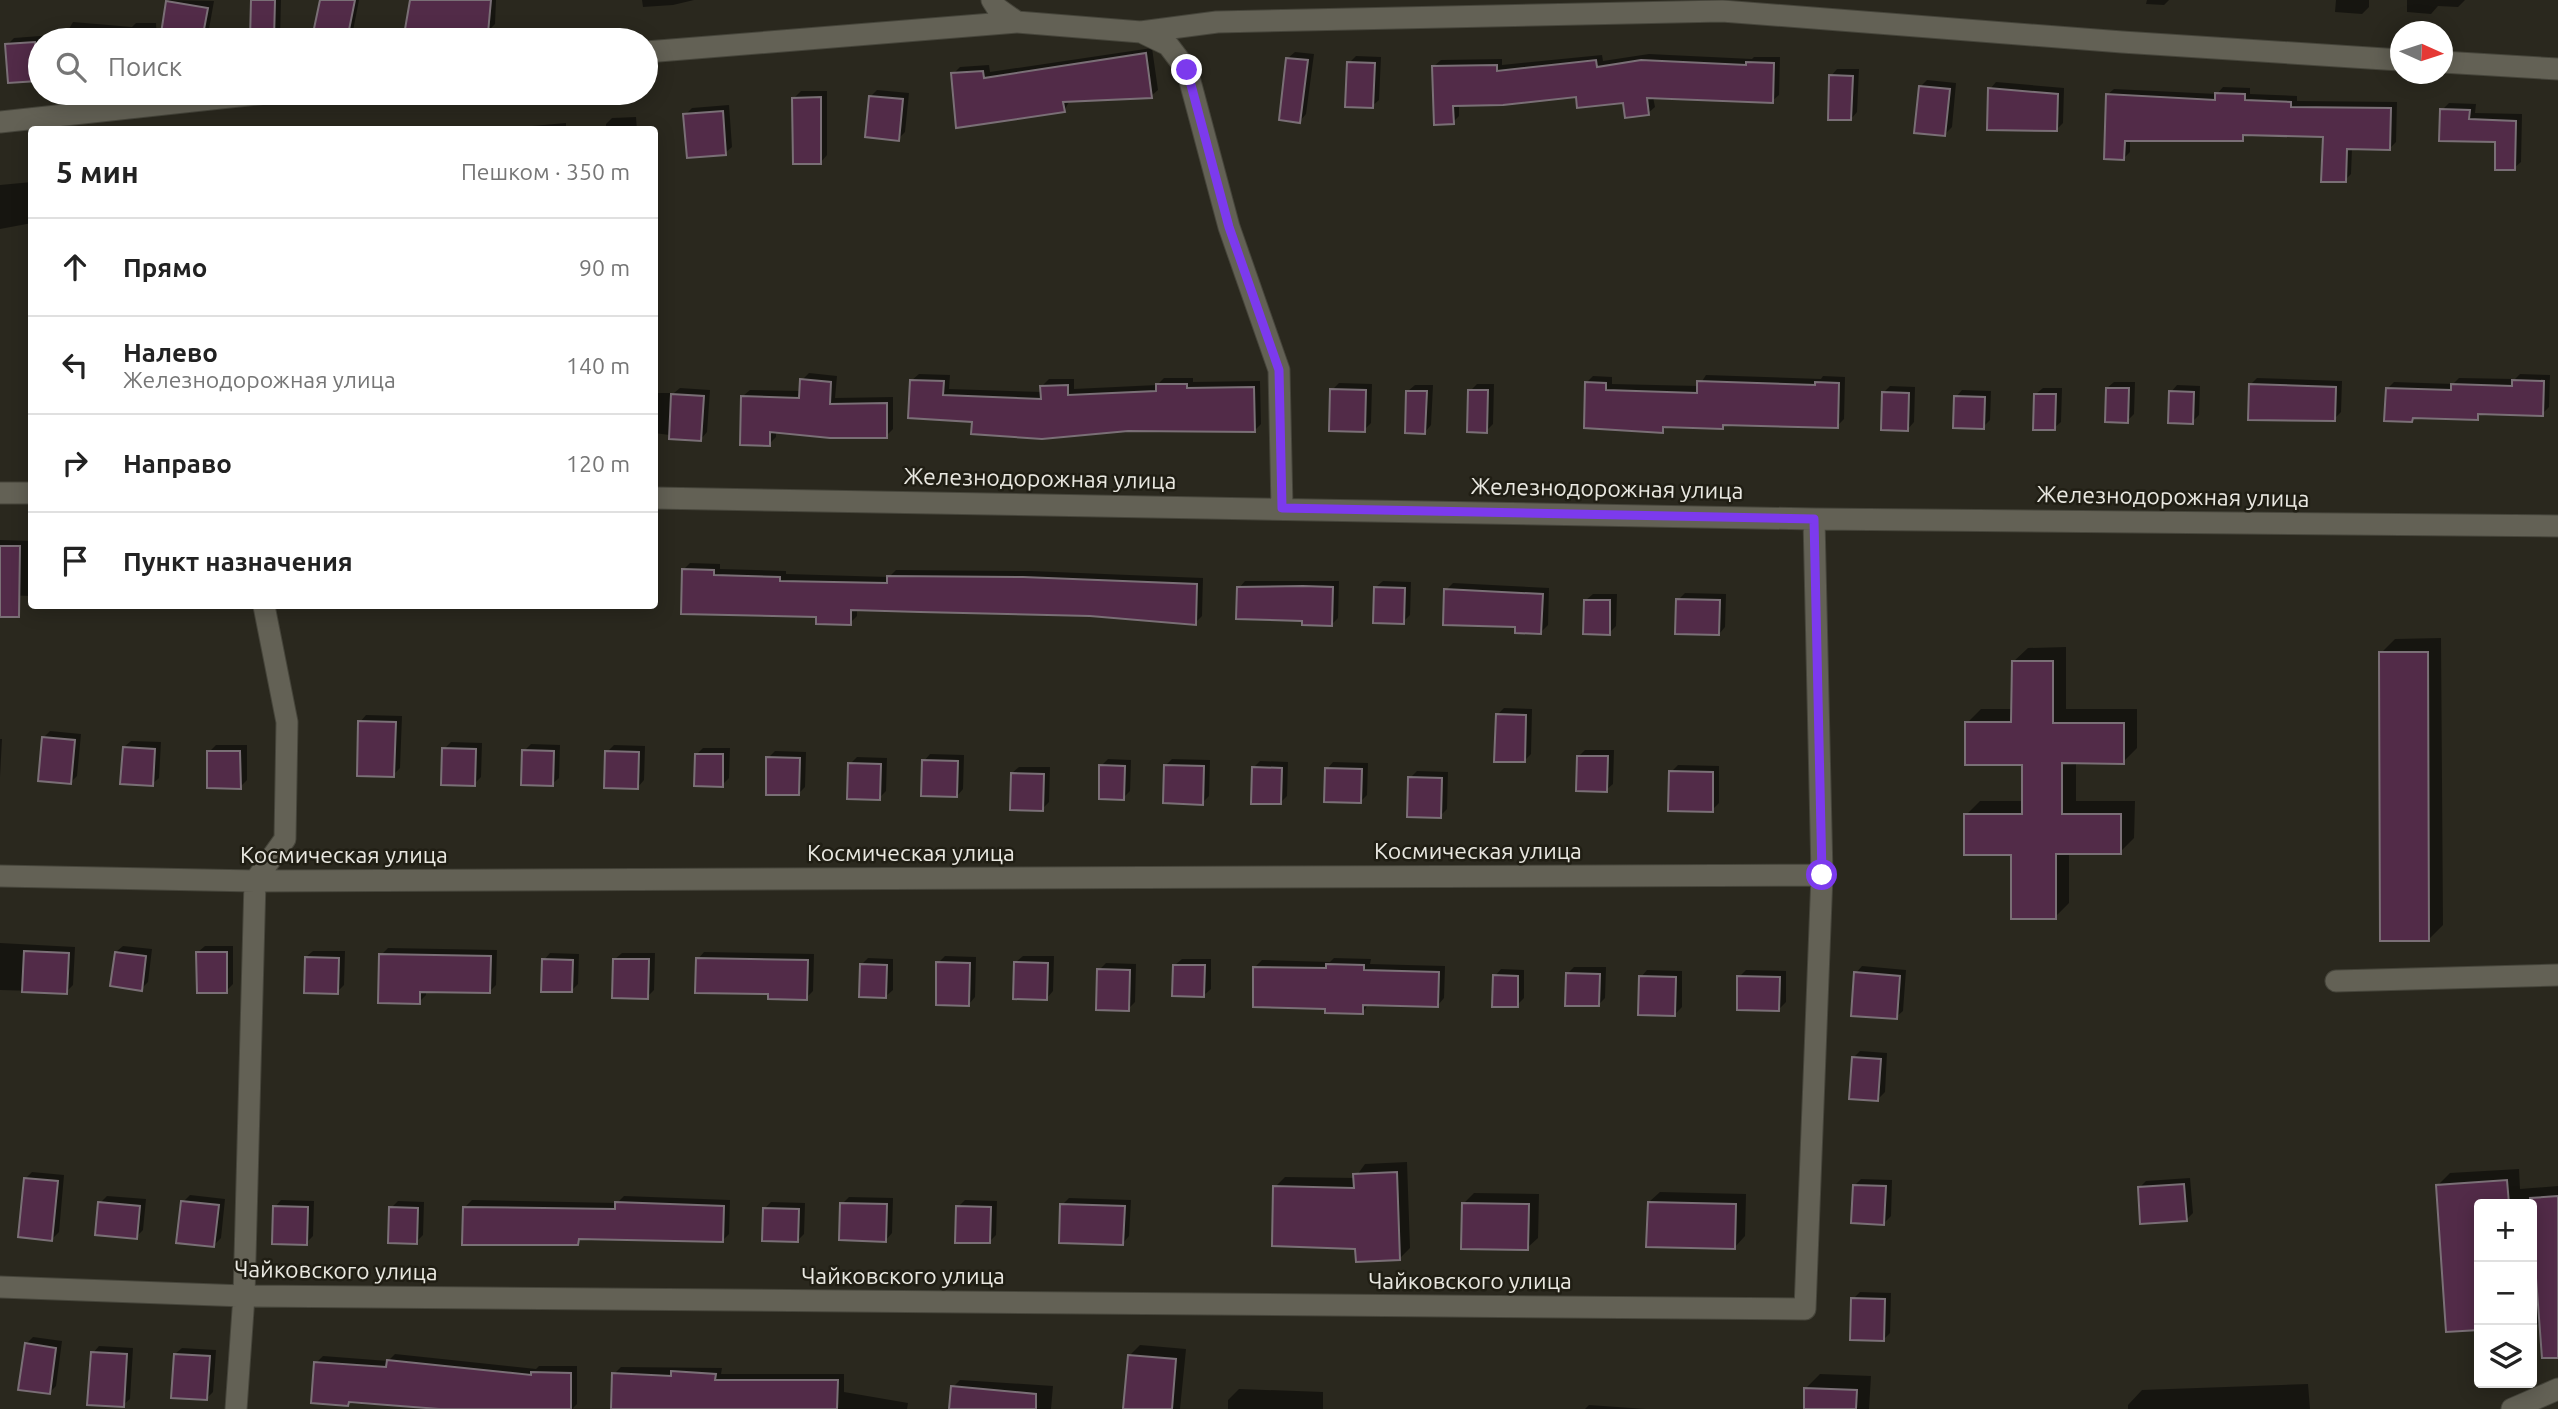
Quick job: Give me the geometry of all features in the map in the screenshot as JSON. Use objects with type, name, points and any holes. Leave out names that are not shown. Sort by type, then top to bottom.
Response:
[{"type":"street","points":[[992,0],[1017,22]]},
{"type":"street","points":[[658,51],[1017,22],[1141,32],[1217,22],[1722,11],[2390,59]]},
{"type":"street","points":[[1141,32],[1168,45],[1187,70],[1229,227],[1279,370],[1282,508]]},
{"type":"street","points":[[2453,63],[2558,69]]},
{"type":"street","points":[[0,121],[153,105]]},
{"type":"street","points":[[0,493],[28,493]]},
{"type":"street","name":"Железнодорожная улица","points":[[658,498],[1814,519],[2558,526]]},
{"type":"street","points":[[1814,519],[1822,875]]},
{"type":"street","points":[[236,1409],[244,1296],[255,881],[285,839],[287,722],[265,609]]},
{"type":"street","name":"Космическая улица","points":[[0,876],[255,881],[1822,875]]},
{"type":"street","name":"Чайковского улица","points":[[0,1287],[244,1296],[1805,1309],[1822,875]]},
{"type":"street","points":[[2336,981],[2558,975]]},
{"type":"street","points":[[2512,1409],[2558,1389]]},
{"type":"building","points":[[251,0],[275,0],[274,28],[250,28]]},
{"type":"building","points":[[320,0],[355,0],[349,28],[314,28]]},
{"type":"building","points":[[410,0],[491,0],[488,28],[405,28]]},
{"type":"building","points":[[166,1],[208,8],[204,28],[162,28]]},
{"type":"building","points":[[28,42],[28,82],[8,83],[5,44]]},
{"type":"building","points":[[1146,53],[1152,98],[1063,102],[1065,112],[956,128],[951,73],[983,71],[984,78]]},
{"type":"building","points":[[1286,58],[1308,60],[1300,123],[1279,120]]},
{"type":"building","points":[[1596,60],[1597,67],[1641,60],[1746,65],[1746,62],[1774,63],[1773,103],[1647,98],[1649,115],[1625,118],[1623,103],[1577,108],[1576,97],[1503,105],[1453,106],[1454,124],[1434,125],[1432,66],[1497,65],[1497,71]]},
{"type":"building","points":[[1347,62],[1375,63],[1373,108],[1345,107]]},
{"type":"building","points":[[1829,75],[1853,76],[1851,120],[1828,120]]},
{"type":"building","points":[[1919,86],[1950,89],[1945,136],[1914,133]]},
{"type":"building","points":[[1988,88],[2058,94],[2057,131],[1987,130]]},
{"type":"building","points":[[2215,93],[2245,94],[2245,100],[2291,102],[2291,107],[2391,108],[2390,150],[2347,149],[2346,182],[2321,182],[2323,137],[2243,135],[2243,141],[2125,141],[2124,160],[2104,159],[2106,94],[2215,100]]},
{"type":"building","points":[[869,96],[903,99],[899,141],[865,137]]},
{"type":"building","points":[[821,97],[821,164],[793,164],[792,98]]},
{"type":"building","points":[[2440,109],[2470,110],[2469,119],[2516,121],[2515,170],[2495,170],[2495,142],[2439,141]]},
{"type":"building","points":[[723,111],[726,155],[687,158],[683,114]]},
{"type":"building","points":[[800,379],[831,382],[830,404],[887,403],[887,438],[830,438],[770,432],[770,446],[740,445],[741,396],[799,398]]},
{"type":"building","points":[[910,380],[944,381],[943,395],[1041,399],[1040,386],[1068,385],[1068,395],[1156,391],[1156,384],[1187,384],[1187,388],[1254,387],[1255,432],[1128,431],[1042,439],[971,434],[972,422],[908,418]]},
{"type":"building","points":[[2512,380],[2544,381],[2543,416],[2478,414],[2478,420],[2413,418],[2412,422],[2384,421],[2386,388],[2451,390],[2451,384],[2512,386]]},
{"type":"building","points":[[1697,381],[1815,385],[1815,382],[1839,383],[1838,428],[1723,425],[1723,429],[1663,427],[1663,433],[1584,428],[1585,382],[1606,383],[1606,390],[1697,393]]},
{"type":"building","points":[[2249,384],[2336,387],[2335,421],[2248,420]]},
{"type":"building","points":[[2106,388],[2129,388],[2128,423],[2105,422]]},
{"type":"building","points":[[1330,389],[1366,390],[1365,432],[1329,431]]},
{"type":"building","points":[[1468,390],[1488,390],[1487,433],[1467,432]]},
{"type":"building","points":[[1406,391],[1427,391],[1425,434],[1405,433]]},
{"type":"building","points":[[2169,391],[2194,392],[2193,424],[2168,423]]},
{"type":"building","points":[[1882,392],[1909,393],[1908,431],[1881,430]]},
{"type":"building","points":[[671,394],[704,396],[701,441],[669,439]]},
{"type":"building","points":[[2034,394],[2056,394],[2055,430],[2033,430]]},
{"type":"building","points":[[1954,396],[1985,397],[1984,429],[1953,428]]},
{"type":"building","points":[[0,546],[20,546],[19,617],[0,617]]},
{"type":"building","points":[[682,569],[714,570],[714,575],[780,577],[780,581],[887,583],[887,576],[1023,577],[1197,584],[1196,625],[1090,616],[851,610],[851,625],[816,624],[816,617],[681,614]]},
{"type":"building","points":[[1237,587],[1333,587],[1332,626],[1302,625],[1302,621],[1236,619]]},
{"type":"building","points":[[1374,587],[1405,588],[1404,624],[1373,623]]},
{"type":"building","points":[[1444,589],[1543,594],[1541,634],[1515,633],[1515,627],[1443,625]]},
{"type":"building","points":[[1676,599],[1720,600],[1719,635],[1675,634]]},
{"type":"building","points":[[1584,600],[1610,600],[1610,635],[1583,634]]},
{"type":"building","points":[[2379,652],[2428,652],[2429,941],[2380,941]]},
{"type":"building","points":[[2012,661],[2053,661],[2053,723],[2124,723],[2124,764],[2062,763],[2062,814],[2121,814],[2121,854],[2056,854],[2056,919],[2011,919],[2011,855],[1964,855],[1964,814],[2022,814],[2022,765],[1965,765],[1965,722],[2011,722]]},
{"type":"building","points":[[1496,714],[1526,715],[1525,762],[1494,762]]},
{"type":"building","points":[[358,721],[396,722],[394,777],[357,776]]},
{"type":"building","points":[[42,737],[75,740],[71,784],[38,781]]},
{"type":"building","points":[[123,747],[155,749],[153,786],[120,784]]},
{"type":"building","points":[[442,748],[476,749],[475,786],[441,785]]},
{"type":"building","points":[[522,750],[554,751],[553,786],[521,785]]},
{"type":"building","points":[[207,751],[240,751],[241,789],[207,788]]},
{"type":"building","points":[[605,751],[639,752],[638,789],[604,788]]},
{"type":"building","points":[[695,754],[723,754],[723,787],[694,786]]},
{"type":"building","points":[[1577,756],[1608,756],[1607,792],[1576,791]]},
{"type":"building","points":[[766,757],[800,758],[799,795],[766,795]]},
{"type":"building","points":[[922,760],[958,761],[957,797],[921,796]]},
{"type":"building","points":[[848,763],[881,764],[880,800],[847,799]]},
{"type":"building","points":[[1099,765],[1125,766],[1124,800],[1099,799]]},
{"type":"building","points":[[1164,765],[1204,766],[1203,805],[1163,803]]},
{"type":"building","points":[[1252,767],[1282,768],[1281,804],[1251,804]]},
{"type":"building","points":[[1325,768],[1362,769],[1361,803],[1324,802]]},
{"type":"building","points":[[1669,771],[1713,772],[1713,812],[1668,811]]},
{"type":"building","points":[[1011,773],[1044,774],[1043,811],[1010,810]]},
{"type":"building","points":[[1408,777],[1442,778],[1441,818],[1407,817]]},
{"type":"building","points":[[24,951],[69,953],[67,994],[22,992]]},
{"type":"building","points":[[115,952],[146,956],[142,991],[110,986]]},
{"type":"building","points":[[196,952],[227,952],[227,993],[197,993]]},
{"type":"building","points":[[379,954],[491,956],[490,993],[420,992],[420,1004],[378,1003]]},
{"type":"building","points":[[305,957],[339,958],[338,994],[304,993]]},
{"type":"building","points":[[696,958],[808,960],[807,1000],[768,999],[768,994],[695,993]]},
{"type":"building","points":[[542,959],[573,960],[572,992],[541,992]]},
{"type":"building","points":[[613,959],[649,959],[648,999],[612,998]]},
{"type":"building","points":[[936,962],[970,963],[969,1006],[936,1005]]},
{"type":"building","points":[[1014,962],[1048,963],[1047,1000],[1013,999]]},
{"type":"building","points":[[860,964],[887,965],[886,998],[859,997]]},
{"type":"building","points":[[1326,964],[1364,965],[1364,970],[1439,972],[1438,1007],[1363,1005],[1363,1014],[1325,1013],[1325,1009],[1253,1007],[1253,967],[1326,968]]},
{"type":"building","points":[[1173,965],[1205,965],[1204,997],[1172,996]]},
{"type":"building","points":[[1097,969],[1130,970],[1129,1011],[1096,1010]]},
{"type":"building","points":[[1854,972],[1900,976],[1897,1019],[1851,1016]]},
{"type":"building","points":[[1566,973],[1600,974],[1599,1006],[1565,1006]]},
{"type":"building","points":[[1493,975],[1518,976],[1518,1007],[1492,1007]]},
{"type":"building","points":[[1639,976],[1676,977],[1675,1016],[1638,1015]]},
{"type":"building","points":[[1737,976],[1780,977],[1779,1011],[1737,1010]]},
{"type":"building","points":[[1852,1057],[1881,1059],[1878,1101],[1849,1099]]},
{"type":"building","points":[[1397,1172],[1400,1260],[1356,1262],[1355,1249],[1272,1246],[1273,1186],[1354,1188],[1353,1174]]},
{"type":"building","points":[[24,1178],[58,1181],[52,1241],[18,1237]]},
{"type":"building","points":[[2507,1180],[2509,1199],[2474,1199],[2474,1330],[2446,1332],[2436,1185]]},
{"type":"building","points":[[2184,1184],[2187,1221],[2140,1224],[2138,1187]]},
{"type":"building","points":[[1853,1185],[1886,1186],[1884,1225],[1851,1223]]},
{"type":"building","points":[[2558,1196],[2558,1358],[2542,1358],[2537,1291],[2537,1199],[2530,1198]]},
{"type":"building","points":[[181,1201],[219,1205],[214,1247],[176,1243]]},
{"type":"building","points":[[98,1202],[140,1206],[137,1239],[95,1235]]},
{"type":"building","points":[[615,1202],[724,1206],[723,1242],[579,1239],[578,1245],[462,1245],[463,1207],[615,1209]]},
{"type":"building","points":[[1648,1202],[1736,1204],[1735,1249],[1646,1247]]},
{"type":"building","points":[[840,1203],[887,1204],[886,1242],[839,1240]]},
{"type":"building","points":[[1462,1203],[1529,1204],[1528,1250],[1461,1249]]},
{"type":"building","points":[[1060,1204],[1125,1206],[1123,1245],[1059,1243]]},
{"type":"building","points":[[273,1206],[308,1207],[307,1245],[272,1244]]},
{"type":"building","points":[[956,1206],[991,1207],[990,1243],[955,1243]]},
{"type":"building","points":[[389,1207],[418,1208],[417,1244],[388,1243]]},
{"type":"building","points":[[763,1208],[799,1209],[798,1242],[762,1241]]},
{"type":"building","points":[[1851,1298],[1885,1299],[1884,1341],[1850,1340]]},
{"type":"building","points":[[25,1343],[56,1348],[50,1394],[18,1390]]},
{"type":"building","points":[[91,1352],[127,1354],[124,1407],[87,1405]]},
{"type":"building","points":[[174,1354],[210,1356],[207,1400],[171,1398]]},
{"type":"building","points":[[1128,1355],[1176,1359],[1172,1409],[1123,1409]]},
{"type":"building","points":[[387,1360],[531,1375],[531,1372],[571,1373],[571,1409],[439,1409],[349,1402],[348,1406],[311,1403],[314,1362],[386,1367]]},
{"type":"building","points":[[671,1371],[716,1374],[715,1380],[838,1380],[837,1409],[611,1409],[612,1373],[671,1376]]},
{"type":"building","points":[[951,1386],[1036,1394],[1036,1409],[949,1409]]},
{"type":"building","points":[[1804,1388],[1857,1390],[1856,1409],[1804,1409]]},
{"type":"route","points":[[1187,70],[1229,227],[1279,370],[1282,508],[1814,519],[1822,875]]}]
